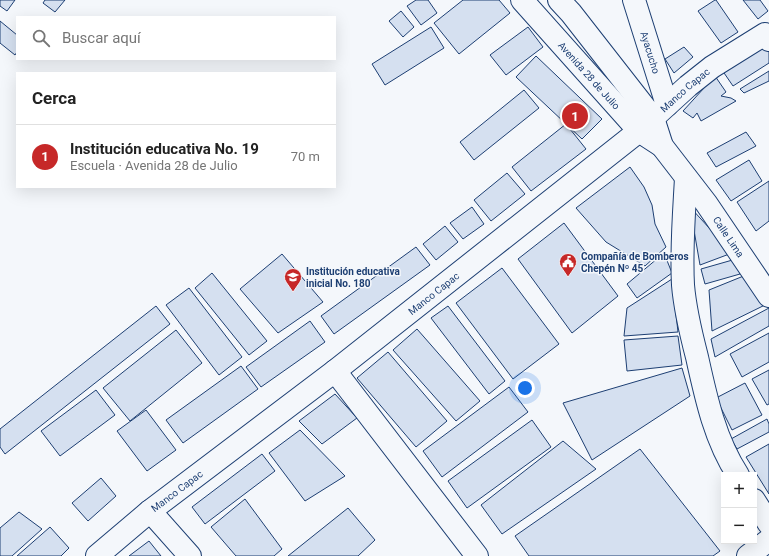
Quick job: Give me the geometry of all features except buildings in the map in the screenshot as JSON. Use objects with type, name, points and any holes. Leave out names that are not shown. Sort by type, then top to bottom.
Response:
[{"type":"street","name":"Avenida 28 de Julio","points":[[522,0],[653,118]]},
{"type":"street","name":"Avenida 28 de Julio","points":[[559,0],[571,13],[653,118],[662,146],[686,178]]},
{"type":"street","name":"Ayacucho","points":[[634,0],[653,118]]},
{"type":"street","name":"Manco Capac","points":[[97,556],[150,511],[335,371],[653,118],[712,67],[768,35]]},
{"type":"street","points":[[686,178],[682,243],[683,287],[691,334],[709,409],[728,460],[736,472]]},
{"type":"street","name":"Calle Lima","points":[[686,178],[706,203],[769,296]]},
{"type":"street","points":[[335,371],[477,556]]},
{"type":"street","points":[[757,505],[769,524]]},
{"type":"street","points":[[150,511],[190,556]]},
{"type":"street","points":[[748,556],[769,540]]},
{"type":"place","name":"Institución educativa No. 19","points":[[575,116]]},
{"type":"place","name":"Compañía de Bomberos Chepén Nº 45","points":[[568,277]]},
{"type":"place","name":"Institución educativa inicial No. 180","points":[[293,292]]}]
